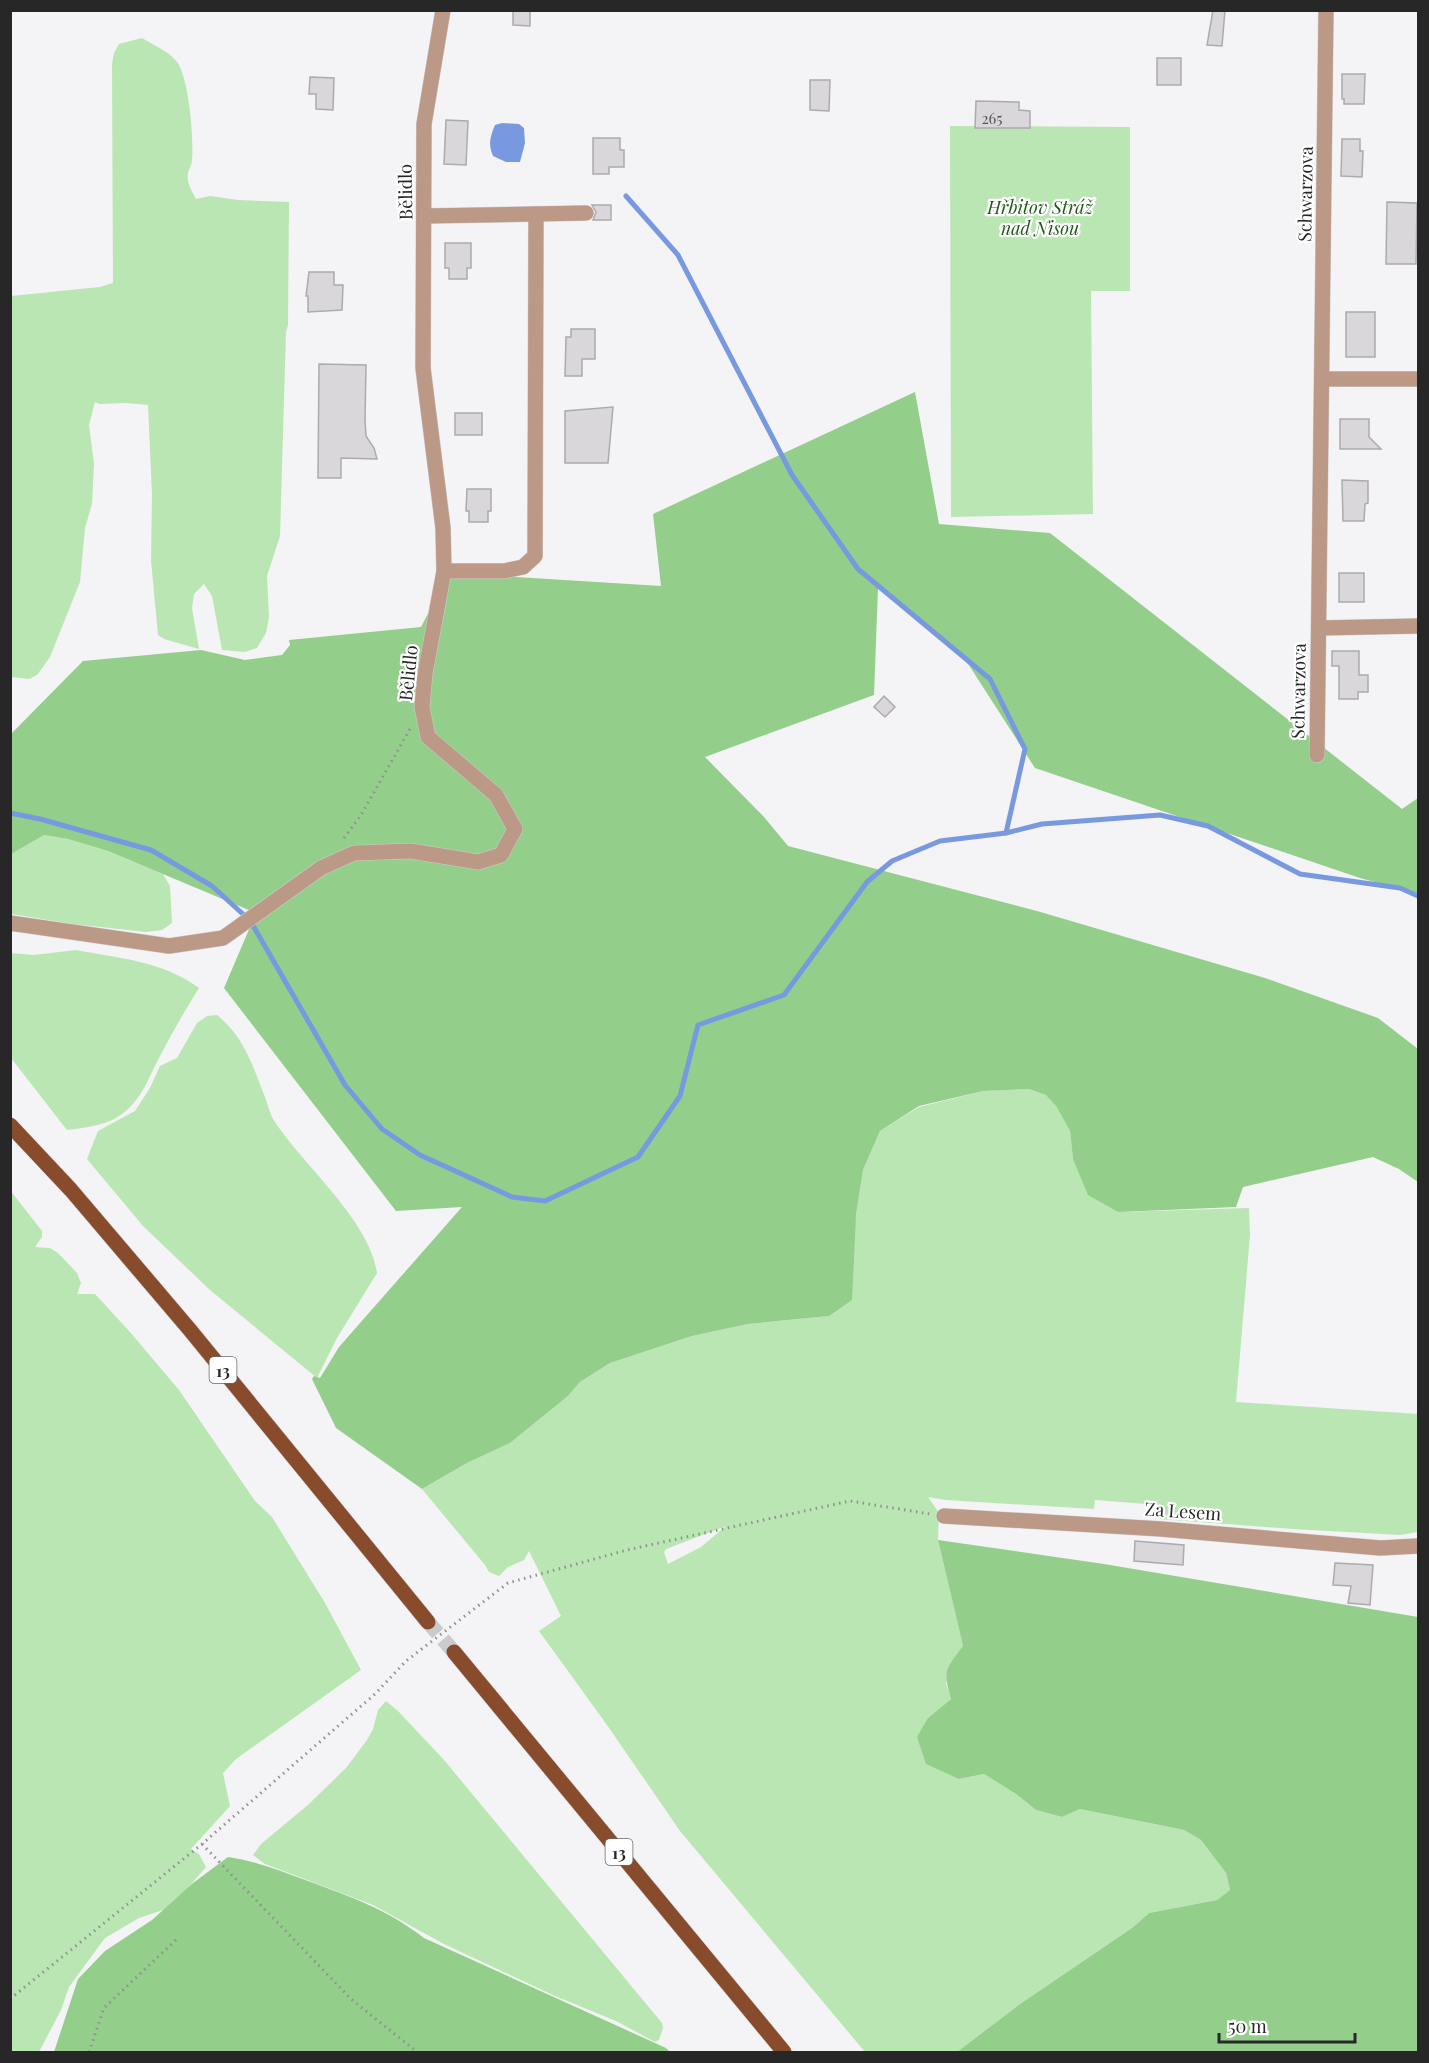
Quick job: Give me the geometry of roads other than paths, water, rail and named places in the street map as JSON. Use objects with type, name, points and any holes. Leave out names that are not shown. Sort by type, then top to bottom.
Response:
[{"type":"main road","name":"13","points":[[10,1125],[71,1190],[175,1313],[428,1622]]},
{"type":"main road","name":"13","points":[[454,1652],[784,2052]]},
{"type":"street","name":"Bělidlo","points":[[10,923],[169,946],[223,938],[321,868],[354,853],[411,851],[478,862],[501,855],[515,829],[495,795],[428,737],[422,707],[425,674],[444,571],[443,528],[423,368],[424,124],[443,10]]},
{"type":"street","name":"Schwarzova","points":[[1317,755],[1326,10]]},
{"type":"street","points":[[425,216],[586,213]]},
{"type":"street","points":[[444,571],[504,571],[523,567],[535,556],[536,214]]},
{"type":"street","points":[[1322,379],[1419,379]]},
{"type":"street","name":"Schwarzova","points":[[1319,628],[1419,626]]},
{"type":"street","name":"Za Lesem","points":[[944,1516],[1161,1529],[1380,1548],[1419,1546]]},
{"type":"water","points":[[519,124],[524,128],[525,143],[520,162],[506,162],[493,156],[490,148],[491,137],[495,125]]},
{"type":"waterway","points":[[626,196],[678,255],[792,475],[858,569],[990,679],[1025,749],[1006,833]]},
{"type":"waterway","points":[[10,813],[40,819],[151,850],[212,886],[245,916]]},
{"type":"waterway","points":[[251,922],[345,1085],[382,1129],[420,1155],[512,1197],[545,1201],[638,1157],[680,1096],[698,1025],[784,995],[867,882],[892,861],[940,841],[1006,833],[1042,824],[1160,815],[1208,826],[1300,874],[1400,888],[1418,896]]},
{"type":"tunnel","points":[[428,1622],[454,1652]]},
{"type":"park label","name":"Hřbitov Stráž nad Nisou","points":[[1040,217]]}]
